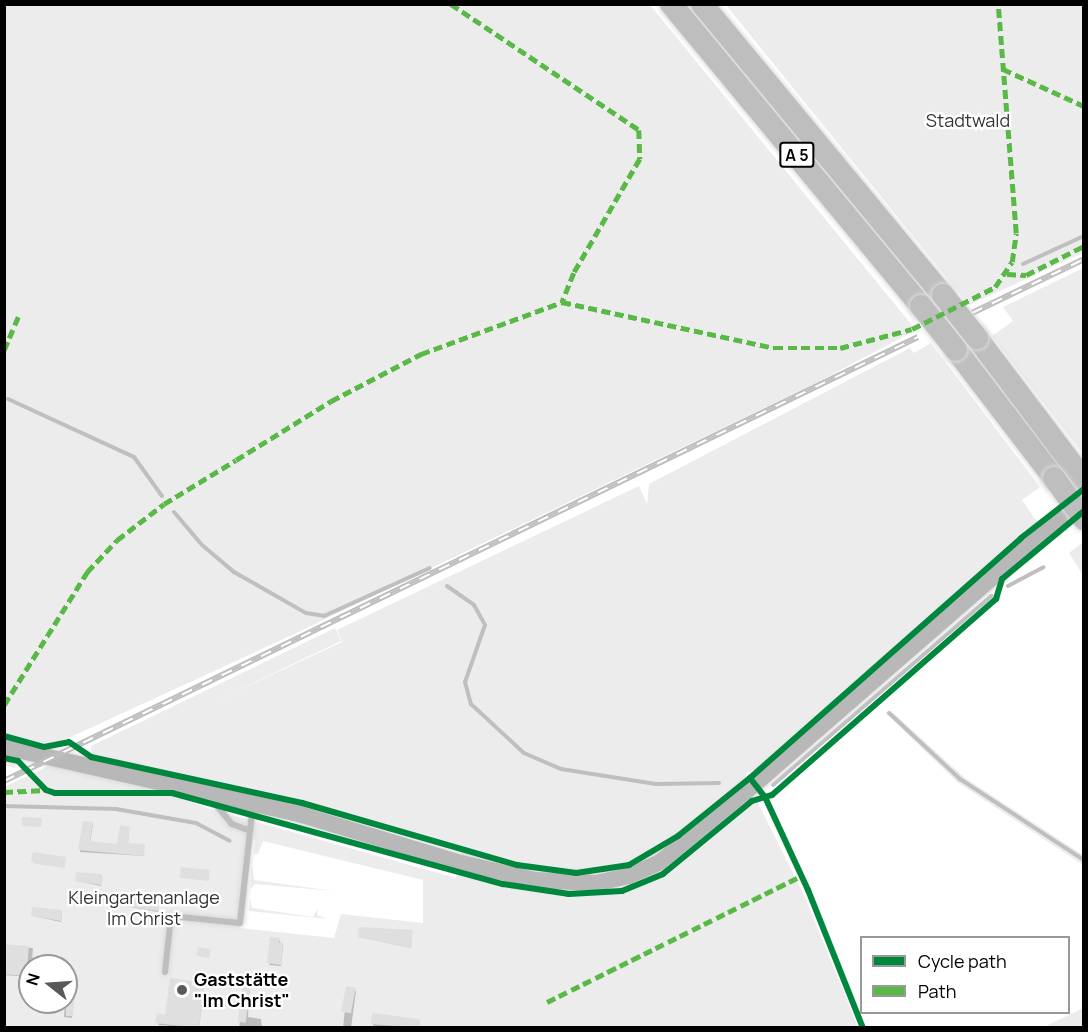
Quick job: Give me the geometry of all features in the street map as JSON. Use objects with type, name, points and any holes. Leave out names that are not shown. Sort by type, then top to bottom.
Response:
[{"type":"highway","name":"A 5","points":[[671,4],[956,350],[1070,474]]},
{"type":"highway","name":"A 5","points":[[702,4],[977,338],[1070,474],[1072,518]]},
{"type":"main road","points":[[4,747],[253,802],[457,862],[535,880],[587,884],[629,876],[660,862],[1072,518]]},
{"type":"lane","points":[[165,972],[171,916],[240,923],[253,802]]},
{"type":"lane","points":[[218,807],[232,824],[250,831]]},
{"type":"green space","points":[[4,5],[650,5],[916,330],[814,384],[290,636],[60,742],[44,745],[23,740],[15,768],[5,765]]},
{"type":"green space","name":"Stadtwald","points":[[726,5],[1083,5],[1083,253],[969,305]]},
{"type":"green space","points":[[1083,268],[1084,454],[992,336],[1013,321],[1003,307]]},
{"type":"green space","name":"Kleingartenanlage Im Christ","points":[[931,343],[1040,487],[1022,500],[1037,522],[756,769],[746,773],[746,779],[804,895],[858,1027],[5,1027],[4,787],[51,765],[172,789],[171,795],[207,808],[456,878],[462,847],[302,801],[92,756],[91,746],[335,628],[341,641],[213,702],[342,642],[337,630],[639,486],[647,504],[649,484],[910,348],[914,353]],"holes":[[[250,838],[255,840],[254,854],[258,854],[263,841],[423,880],[423,923],[341,914],[334,938],[240,928]]]},
{"type":"green space","points":[[1082,543],[1083,546],[1083,575],[1069,553]]},
{"type":"green space","points":[[890,710],[965,778],[1083,855],[1083,865],[957,782],[886,713]]},
{"type":"green space","points":[[252,865],[254,880],[334,891],[255,884],[250,890]]},
{"type":"green space","points":[[250,898],[252,908],[313,917],[318,908],[317,915],[328,919],[249,911]]},
{"type":"green space","points":[[1083,1008],[1083,1027],[1044,1027]]},
{"type":"building","points":[[22,817],[42,818],[42,827],[22,826]]},
{"type":"building","points":[[83,821],[93,822],[90,841],[117,844],[120,825],[130,827],[128,843],[145,844],[144,856],[78,850]]},
{"type":"building","points":[[33,852],[66,857],[65,868],[36,864],[31,861]]},
{"type":"building","points":[[181,867],[210,870],[209,881],[180,878]]},
{"type":"building","points":[[76,872],[102,874],[101,885],[75,881]]},
{"type":"building","points":[[113,895],[160,900],[158,911],[112,904]]},
{"type":"building","points":[[32,907],[62,910],[61,921],[31,916]]},
{"type":"building","points":[[359,927],[413,930],[411,948],[358,937]]},
{"type":"building","points":[[270,937],[280,938],[279,943],[283,943],[281,965],[267,963]]},
{"type":"building","points":[[4,944],[29,946],[28,954],[18,954],[18,975],[4,974]]},
{"type":"building","points":[[198,947],[211,949],[209,958],[197,956]]},
{"type":"building","points":[[170,978],[193,981],[192,986],[204,988],[199,1028],[155,1023],[157,1013],[165,1015]]},
{"type":"building","points":[[243,980],[251,981],[246,1023],[238,1022]]},
{"type":"building","points":[[346,986],[356,988],[351,1013],[341,1012]]},
{"type":"building","points":[[372,1013],[420,1019],[420,1028],[371,1024]]},
{"type":"waterway","points":[[1023,264],[1084,236]]},
{"type":"waterway","points":[[8,399],[134,457],[162,496]]},
{"type":"waterway","points":[[174,512],[202,545],[234,572],[306,613],[324,616],[430,568]]},
{"type":"waterway","points":[[1008,586],[1043,567]]},
{"type":"waterway","points":[[447,586],[474,605],[485,625],[465,682],[471,704],[524,753],[561,769],[656,784],[719,783]]},
{"type":"waterway","points":[[773,785],[991,596]]},
{"type":"waterway","points":[[889,713],[960,779],[1084,860]]},
{"type":"waterway","points":[[4,806],[116,809],[196,823],[230,841]]},
{"type":"railway","points":[[972,313],[1084,259]]},
{"type":"railway","points":[[4,781],[918,337]]},
{"type":"marked path","points":[[451,4],[639,130],[640,159],[574,273],[562,302]]},
{"type":"marked path","points":[[4,705],[87,572],[117,540],[164,504],[331,401],[421,354],[562,302],[774,348],[840,348],[912,329],[995,287],[1012,262],[1016,233],[998,4]]},
{"type":"marked path","points":[[1003,69],[1084,106]]},
{"type":"marked path","points":[[1007,274],[1026,275],[1084,246]]},
{"type":"marked path","points":[[4,350],[19,314]]},
{"type":"marked path","points":[[4,792],[46,790]]},
{"type":"marked path","points":[[547,1002],[801,876]]},
{"type":"cycle path","points":[[4,736],[44,747],[69,742],[91,757],[302,803],[517,865],[576,873],[629,865],[678,836],[750,778],[1021,538],[1084,489]]},
{"type":"cycle path","points":[[4,758],[18,761],[46,790],[55,793],[172,793],[503,884],[569,894],[622,891],[663,874],[752,801],[772,795],[996,599],[1002,579],[1084,511]]},
{"type":"cycle path","points":[[750,778],[765,797],[808,890],[863,1028]]},
{"type":"place","name":"Gaststätte \"Im Christ\"","points":[[182,990]]}]
